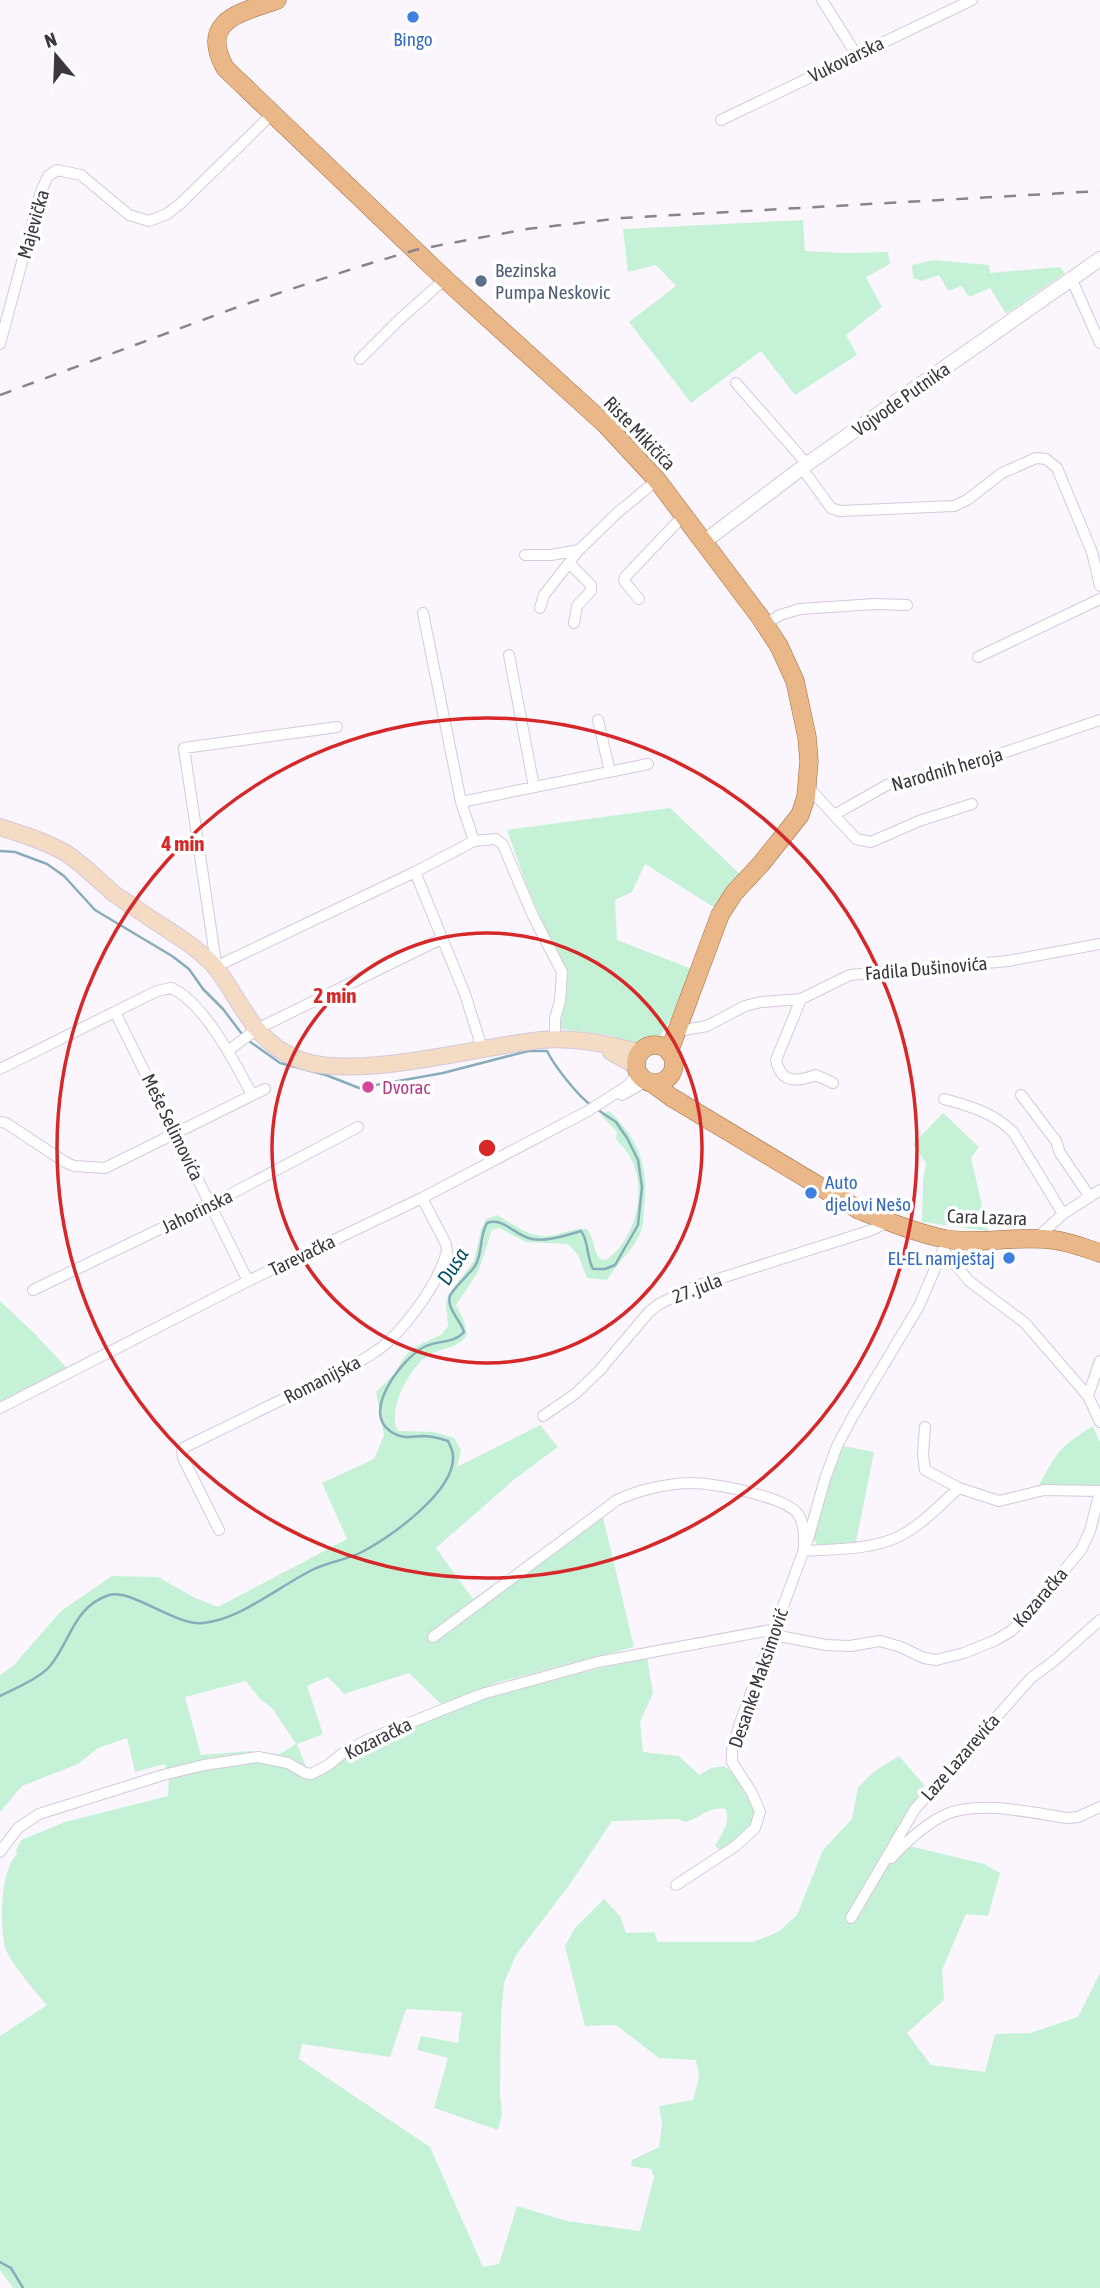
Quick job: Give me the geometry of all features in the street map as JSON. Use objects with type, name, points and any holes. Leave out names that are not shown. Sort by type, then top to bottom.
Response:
[{"type":"main road","name":"Riste Mikičića","points":[[270,3],[238,15],[222,25],[216,38],[216,47],[225,68],[445,279],[605,424],[657,480],[705,541],[765,624],[779,646],[795,681],[807,737],[809,761],[807,786],[800,815],[734,893],[720,915],[678,1031],[649,1065]]},
{"type":"main road","points":[[0,827],[30,836],[66,853],[116,894],[191,947],[215,967],[254,1032],[297,1059],[339,1066],[391,1064],[482,1048],[555,1039],[605,1043],[649,1065]]},
{"type":"main road","name":"Riste Mikičića","points":[[649,1065],[691,998]]},
{"type":"main road","name":"Cara Lazara","points":[[649,1065],[662,1082],[671,1075],[672,1085],[693,1108]]},
{"type":"main road","name":"Cara Lazara","points":[[649,1065],[671,1097],[859,1210],[945,1244],[1036,1239],[1073,1244],[1100,1253]]},
{"type":"street","points":[[822,0],[856,54]]},
{"type":"street","name":"Vukovarska","points":[[721,120],[972,0]]},
{"type":"street","name":"Majevička","points":[[0,344],[41,191],[48,176],[57,170],[82,175],[129,215],[149,221],[167,214],[181,203],[272,114]]},
{"type":"street","name":"Vojvode Putnika","points":[[705,541],[804,466],[1100,259]]},
{"type":"street","points":[[360,359],[445,279]]},
{"type":"street","points":[[1072,281],[1100,343]]},
{"type":"street","points":[[736,383],[804,466],[831,508],[840,511],[954,506],[967,500],[1002,473],[1036,458],[1045,458],[1057,468],[1092,552],[1100,586]]},
{"type":"street","points":[[540,608],[544,595],[579,550],[657,480]]},
{"type":"street","points":[[639,599],[627,586],[625,577],[685,514]]},
{"type":"street","points":[[525,555],[551,555],[579,550]]},
{"type":"street","points":[[569,563],[591,585],[590,591],[577,606],[574,623]]},
{"type":"street","points":[[978,657],[1100,598]]},
{"type":"street","points":[[765,624],[780,615],[800,609],[875,604],[907,605]]},
{"type":"street","points":[[423,613],[461,802],[474,841]]},
{"type":"street","points":[[509,654],[534,787]]},
{"type":"street","points":[[598,720],[610,772]]},
{"type":"street","name":"Narodnih heroja","points":[[834,815],[887,785],[932,777],[1100,720]]},
{"type":"street","points":[[337,727],[184,748],[215,967],[474,841],[496,839],[503,845],[533,916],[562,972],[555,1018],[555,1039]]},
{"type":"street","points":[[461,802],[648,764]]},
{"type":"street","points":[[807,786],[856,839],[871,842],[919,821],[972,804]]},
{"type":"street","points":[[415,872],[465,994],[482,1048]]},
{"type":"street","points":[[232,1048],[254,1032],[441,939]]},
{"type":"street","name":"Fadila Dušinovića","points":[[678,1031],[707,1026],[745,1006],[802,999],[850,975],[1008,961],[1100,944]]},
{"type":"street","points":[[0,1069],[157,991],[171,988],[189,998],[232,1048],[252,1095]]},
{"type":"street","points":[[802,999],[776,1060],[778,1071],[794,1081],[816,1075],[832,1083]]},
{"type":"street","name":"Meše Selimovića","points":[[115,1012],[248,1281]]},
{"type":"street","name":"Tarevačka","points":[[0,1408],[248,1281],[422,1198],[596,1107],[627,1086],[649,1065]]},
{"type":"street","points":[[0,1122],[6,1123],[65,1162],[105,1168],[265,1089]]},
{"type":"street","points":[[1021,1095],[1056,1141],[1060,1153],[1095,1193],[1063,1214],[1036,1239]]},
{"type":"street","points":[[944,1098],[981,1110],[1007,1126],[1063,1214]]},
{"type":"street","name":"Jahorinska","points":[[33,1290],[210,1205],[358,1127]]},
{"type":"street","name":"Romanijska","points":[[219,1530],[182,1451],[185,1447],[359,1362],[385,1345],[409,1320],[445,1260],[447,1252],[446,1244],[422,1198]]},
{"type":"street","name":"27. jula","points":[[543,1416],[575,1394],[599,1371],[649,1312],[659,1304],[696,1286],[869,1231],[888,1222]]},
{"type":"street","points":[[945,1244],[969,1281],[1025,1323],[1088,1396],[1100,1422]]},
{"type":"street","name":"Desanke Maksimović","points":[[676,1885],[737,1846],[755,1828],[760,1812],[752,1793],[732,1762],[732,1750],[804,1551],[837,1446],[919,1306],[945,1244]]},
{"type":"street","points":[[1088,1396],[1100,1361]]},
{"type":"street","points":[[925,1427],[925,1470],[959,1488],[999,1501],[1044,1490],[1100,1491]]},
{"type":"street","points":[[433,1637],[617,1500],[629,1494],[693,1483],[763,1495],[797,1513],[802,1523],[804,1551],[855,1547],[900,1536],[959,1488]]},
{"type":"street","name":"Kozaračka","points":[[0,1852],[18,1828],[39,1814],[163,1775],[229,1761],[258,1757],[288,1763],[311,1774],[369,1739],[449,1707],[506,1687],[598,1662],[775,1632],[838,1646],[880,1641],[936,1660],[964,1653],[996,1640],[1011,1631],[1025,1617],[1081,1550],[1090,1531],[1100,1491]]},
{"type":"street","name":"Laze Lazarevića","points":[[851,1918],[915,1809],[1031,1678],[1100,1620]]},
{"type":"street","points":[[879,1869],[919,1832],[950,1813],[985,1808],[1067,1818],[1078,1817],[1100,1807]]},
{"type":"green space","points":[[803,220],[805,251],[888,252],[890,264],[866,277],[882,307],[846,335],[857,355],[795,395],[761,351],[691,403],[629,322],[676,286],[656,265],[628,272],[623,229]]},
{"type":"green space","points":[[933,260],[989,265],[990,273],[1060,267],[1065,273],[1006,314],[990,288],[969,297],[962,286],[948,291],[939,275],[922,281],[913,278],[912,265]]},
{"type":"green space","points":[[670,808],[741,875],[715,908],[645,864],[632,892],[615,900],[617,940],[692,969],[671,1019],[659,1037],[636,1047],[609,1035],[560,1029],[567,979],[526,884],[507,830]]},
{"type":"green space","points":[[609,1111],[620,1122],[640,1156],[645,1194],[643,1223],[634,1244],[607,1280],[587,1278],[578,1255],[568,1244],[526,1242],[499,1228],[492,1230],[478,1272],[456,1305],[467,1335],[455,1345],[429,1355],[415,1368],[397,1402],[395,1423],[399,1431],[434,1432],[454,1438],[461,1450],[457,1467],[540,1425],[558,1447],[516,1478],[436,1548],[473,1599],[601,1509],[634,1647],[499,1682],[441,1704],[409,1673],[344,1694],[328,1677],[307,1686],[323,1734],[297,1744],[311,1779],[355,1748],[483,1699],[647,1657],[653,1693],[640,1722],[643,1752],[679,1756],[699,1775],[711,1768],[724,1766],[730,1770],[747,1792],[755,1812],[752,1827],[722,1852],[715,1846],[726,1823],[725,1809],[709,1811],[686,1822],[677,1819],[612,1821],[570,1884],[516,1955],[504,1983],[501,2015],[502,2114],[498,2130],[434,2108],[448,2058],[417,2050],[421,2036],[458,2043],[462,2012],[406,2009],[390,2057],[302,2044],[299,2059],[430,2147],[483,2267],[499,2264],[517,2206],[567,2221],[640,2231],[654,2177],[651,2169],[631,2166],[632,2160],[659,2147],[662,2125],[659,2106],[693,2100],[699,2078],[696,2060],[659,2058],[616,2025],[585,2026],[565,1946],[575,1928],[604,1899],[620,1916],[626,1933],[654,1932],[658,1942],[753,1942],[778,1932],[797,1915],[823,1850],[852,1819],[858,1787],[876,1770],[899,1756],[925,1786],[892,1839],[901,1844],[984,1864],[1000,1873],[988,1916],[966,1914],[942,1970],[944,2000],[907,2033],[931,2065],[985,2072],[995,2034],[1030,2033],[1078,2017],[1100,1973],[1100,2288],[13,2288],[0,2270],[0,2036],[47,2005],[18,1970],[5,1948],[2,1912],[7,1872],[21,1840],[65,1822],[168,1796],[169,1778],[165,1764],[135,1772],[127,1738],[98,1748],[78,1764],[22,1786],[0,1812],[0,1675],[13,1666],[61,1611],[112,1576],[158,1577],[193,1597],[218,1607],[347,1539],[322,1483],[374,1459],[384,1435],[376,1392],[394,1374],[411,1349],[442,1334],[448,1326],[448,1295],[474,1261],[486,1219],[497,1215],[522,1230],[541,1236],[587,1229],[597,1255],[606,1260],[625,1240],[636,1213],[638,1184],[630,1157],[616,1139],[617,1132],[601,1115]],"holes":[[[246,1681],[260,1699],[272,1708],[296,1744],[280,1754],[249,1751],[201,1755],[185,1697]]]},
{"type":"green space","points":[[943,1113],[979,1147],[971,1158],[988,1231],[922,1222],[926,1163],[913,1144]]},
{"type":"green space","points":[[0,1301],[67,1368],[0,1401]]},
{"type":"green space","points":[[1093,1426],[1100,1443],[1100,1487],[1038,1487],[1060,1451]]},
{"type":"green space","points":[[843,1446],[874,1452],[856,1542],[817,1545],[813,1538],[831,1474]]},
{"type":"waterway","name":"Dusa","points":[[0,851],[15,852],[47,864],[64,876],[95,910],[172,956],[189,969],[242,1034]]},
{"type":"waterway","name":"Dusa","points":[[249,1041],[280,1063],[326,1075],[359,1088],[443,1073],[528,1051],[547,1051],[567,1081],[592,1106]]},
{"type":"waterway","name":"Dusa","points":[[0,1696],[46,1670],[80,1616],[97,1600],[118,1594],[180,1619],[203,1623],[217,1620],[245,1609],[312,1570],[362,1552],[419,1512],[444,1484],[451,1470],[452,1450],[445,1440],[429,1436],[394,1434],[382,1422],[382,1399],[396,1373],[415,1353],[429,1345],[460,1336],[464,1332],[450,1305],[450,1296],[475,1266],[487,1223],[499,1223],[538,1240],[581,1231],[593,1269],[605,1269],[615,1265],[638,1225],[642,1187],[638,1160],[616,1122],[598,1110]]},
{"type":"waterway","name":"Dusa","points":[[0,2262],[11,2268],[23,2288]]},
{"type":"railway","points":[[0,395],[243,305],[355,268],[415,250],[446,244],[527,229],[622,218],[1100,191]]},
{"type":"place","name":"Bingo","points":[[413,17]]},
{"type":"place","name":"Bezinska Pumpa Neskovic","points":[[481,281]]},
{"type":"place","name":"Dvorac","points":[[368,1087]]},
{"type":"place","name":"Auto djelovi Nešo","points":[[811,1193]]},
{"type":"place","name":"EL-EL namještaj","points":[[1009,1258]]}]
